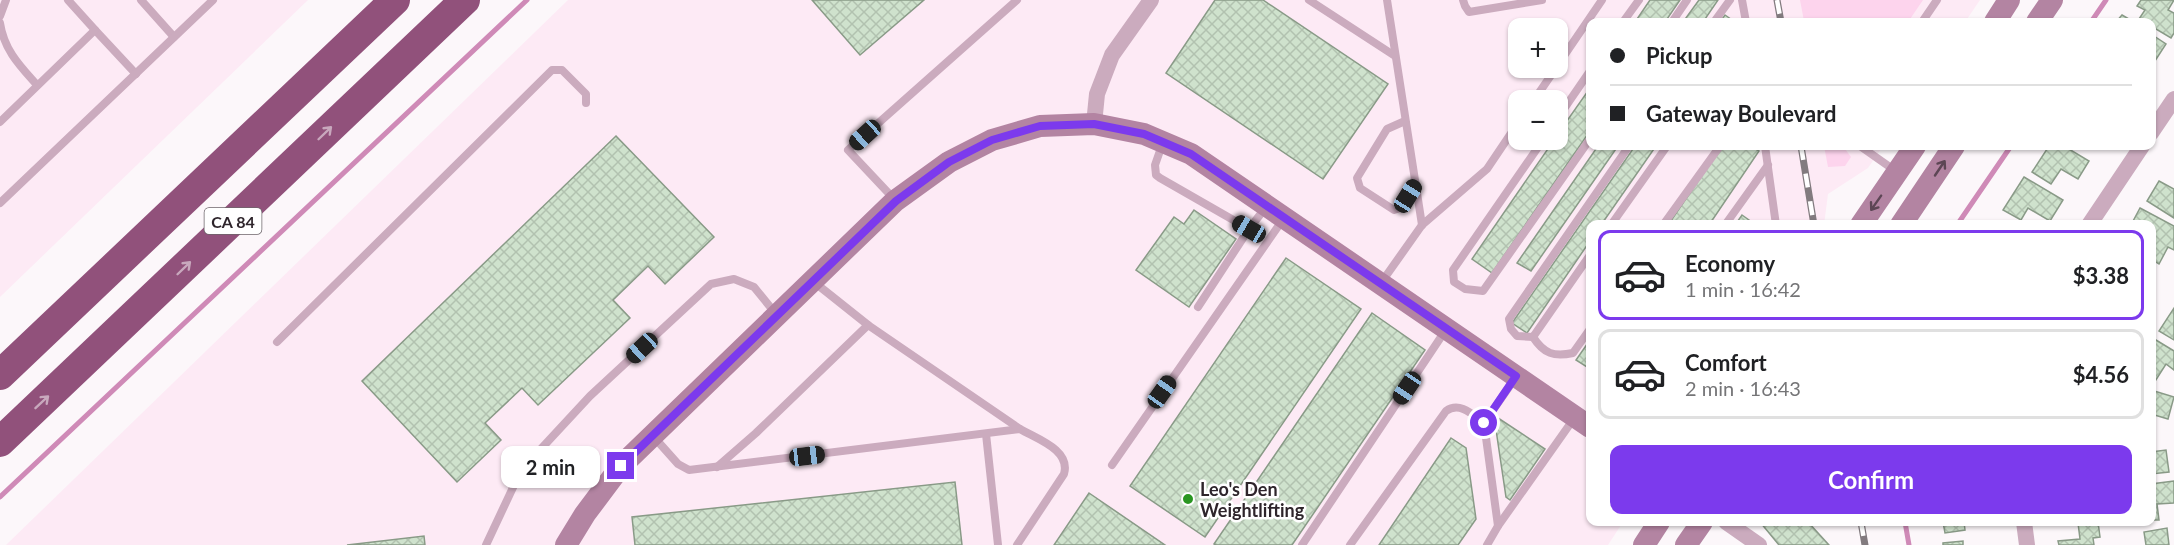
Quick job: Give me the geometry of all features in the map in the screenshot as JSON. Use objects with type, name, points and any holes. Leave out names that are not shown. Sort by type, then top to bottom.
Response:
[{"type":"highway","points":[[0,353],[373,0]]},
{"type":"highway","name":"CA 84","points":[[0,375],[395,0]]},
{"type":"highway","name":"CA 84","points":[[0,442],[465,0]]},
{"type":"street","points":[[1094,124],[1096,94],[1112,55],[1150,0]]},
{"type":"street","points":[[1998,18],[2009,0]]},
{"type":"street","points":[[2040,18],[2052,0]]},
{"type":"street","points":[[2156,126],[2174,99]]},
{"type":"street","points":[[566,545],[585,514],[621,466],[896,201],[949,162],[992,140],[1040,126],[1094,124],[1144,134],[1191,154],[1583,422]]},
{"type":"street","points":[[1864,220],[1912,150]]},
{"type":"street","points":[[1904,220],[1951,150]]},
{"type":"street","points":[[2092,220],[2139,150]]},
{"type":"street","points":[[1644,545],[1656,526]]},
{"type":"street","points":[[1686,545],[1699,526]]},
{"type":"street","points":[[1732,526],[1759,545]]},
{"type":"street","points":[[2025,526],[2027,545]]},
{"type":"lane","points":[[0,16],[6,0]]},
{"type":"lane","points":[[68,0],[136,74]]},
{"type":"lane","points":[[141,0],[174,37]]},
{"type":"lane","points":[[896,201],[848,150],[1017,0]]},
{"type":"lane","points":[[1309,0],[1395,56]]},
{"type":"lane","points":[[1387,0],[1422,225]]},
{"type":"lane","points":[[1464,0],[1469,12],[1542,0]]},
{"type":"lane","points":[[1590,18],[1602,0]]},
{"type":"lane","points":[[1626,18],[1639,0]]},
{"type":"lane","points":[[1675,18],[1688,0]]},
{"type":"lane","points":[[1717,18],[1730,0]]},
{"type":"lane","points":[[1742,0],[1745,18]]},
{"type":"lane","points":[[1925,18],[1937,0]]},
{"type":"lane","points":[[0,203],[212,1]]},
{"type":"lane","points":[[0,23],[7,49],[37,85]]},
{"type":"lane","points":[[1568,51],[1586,24]]},
{"type":"lane","points":[[0,122],[96,30]]},
{"type":"lane","points":[[277,342],[552,70],[562,70],[586,94],[586,103]]},
{"type":"lane","points":[[1568,102],[1586,77]]},
{"type":"lane","points":[[1405,121],[1387,129],[1357,178],[1357,182],[1360,188],[1394,210],[1400,208],[1416,183]]},
{"type":"lane","points":[[1381,284],[1422,225],[1487,169],[1508,138]]},
{"type":"lane","points":[[1163,142],[1155,165],[1156,175],[1249,229]]},
{"type":"lane","points":[[1536,150],[1452,270],[1454,282],[1465,289],[1483,291],[1586,145]]},
{"type":"lane","points":[[1533,337],[1517,336],[1511,329],[1509,319],[1626,150]]},
{"type":"lane","points":[[1615,220],[1664,150]]},
{"type":"lane","points":[[1667,220],[1716,150]]},
{"type":"lane","points":[[1766,150],[1775,220]]},
{"type":"lane","points":[[1866,150],[1897,172]]},
{"type":"lane","points":[[1729,220],[1768,165]]},
{"type":"lane","points":[[1198,307],[1249,229],[1275,212]]},
{"type":"lane","points":[[1112,465],[1275,212]]},
{"type":"lane","points":[[1533,337],[1586,261]]},
{"type":"lane","points":[[486,545],[516,481],[539,451],[590,396],[711,284],[734,279],[754,287],[778,316]]},
{"type":"lane","points":[[814,282],[868,325],[1020,429],[1061,454],[1066,464],[1064,474],[1017,545]]},
{"type":"lane","points":[[717,467],[756,433],[868,325]]},
{"type":"lane","points":[[1302,545],[1447,329]]},
{"type":"lane","points":[[1533,337],[1539,347],[1557,356],[1573,353],[1586,335]]},
{"type":"lane","points":[[1498,526],[1484,423],[1516,376]]},
{"type":"lane","points":[[1350,545],[1450,407],[1462,408],[1484,423]]},
{"type":"lane","points":[[1487,545],[1498,526],[1583,422]]},
{"type":"lane","points":[[653,436],[678,464],[689,470],[1020,429]]},
{"type":"lane","points":[[986,434],[998,545]]},
{"type":"shaded area","points":[[0,0],[308,0],[0,297]]},
{"type":"shaded area","points":[[568,0],[1980,0],[1968,18],[1586,18],[1586,150],[1880,150],[1868,168],[1828,194],[1825,220],[1586,220],[1586,526],[1620,526],[1608,545],[6,545]]},
{"type":"shaded area","points":[[1800,0],[1923,0],[1911,18],[1803,18]]},
{"type":"shaded area","points":[[1825,150],[1846,150],[1851,157],[1845,166],[1828,167]]},
{"type":"building","points":[[812,0],[924,0],[860,55]]},
{"type":"building","points":[[1215,0],[1263,0],[1388,84],[1323,179],[1166,73]]},
{"type":"building","points":[[1650,0],[1680,0],[1668,18],[1638,18]]},
{"type":"building","points":[[1699,0],[1718,0],[1706,18],[1686,18]]},
{"type":"building","points":[[2141,0],[2174,0],[2168,10],[2174,13],[2174,33],[2171,38],[2156,29],[2156,18],[2140,18],[2145,10],[2137,6]]},
{"type":"building","points":[[2156,37],[2166,44],[2156,59]]},
{"type":"building","points":[[1586,94],[1586,137],[1492,273],[1472,259],[1547,150],[1568,150],[1568,119]]},
{"type":"building","points":[[616,136],[714,237],[665,284],[648,266],[613,300],[630,318],[538,405],[522,388],[485,423],[501,440],[457,482],[362,381]]},
{"type":"building","points":[[1595,150],[1615,150],[1531,271],[1517,263]]},
{"type":"building","points":[[1632,150],[1653,150],[1604,220],[1586,220],[1586,247],[1527,333],[1512,323]]},
{"type":"building","points":[[1719,150],[1759,151],[1712,220],[1671,220]]},
{"type":"building","points":[[2046,150],[2071,150],[2089,161],[2078,179],[2061,169],[2051,184],[2032,172]]},
{"type":"building","points":[[2024,177],[2063,200],[2051,220],[2028,208],[2021,220],[2003,210]]},
{"type":"building","points":[[2159,181],[2174,189],[2174,218],[2147,201]]},
{"type":"building","points":[[2140,208],[2174,226],[2174,250],[2168,247],[2159,264],[2156,262],[2156,220],[2134,220]]},
{"type":"building","points":[[1194,210],[1236,239],[1189,307],[1136,270],[1174,217],[1184,224]]},
{"type":"building","points":[[1742,215],[1749,220],[1738,220]]},
{"type":"building","points":[[1286,258],[1361,309],[1205,537],[1130,486]]},
{"type":"building","points":[[2174,308],[2174,340],[2159,331]]},
{"type":"building","points":[[1372,313],[1425,350],[1292,545],[1214,544]]},
{"type":"building","points":[[2156,340],[2174,351],[2174,370],[2166,364],[2156,380]]},
{"type":"building","points":[[1586,346],[1586,366],[1576,360]]},
{"type":"building","points":[[2156,392],[2174,397],[2168,419],[2156,415]]},
{"type":"building","points":[[1498,418],[1545,449],[1510,500],[1506,497],[1495,423]]},
{"type":"building","points":[[1451,438],[1466,448],[1476,519],[1458,545],[1379,545]]},
{"type":"building","points":[[2166,450],[2169,472],[2156,473],[2156,451]]},
{"type":"building","points":[[2174,481],[2174,503],[2157,504],[2159,520],[2156,520],[2156,483]]},
{"type":"building","points":[[955,482],[962,545],[635,545],[632,517]]},
{"type":"building","points":[[1089,493],[1165,545],[1054,545]]},
{"type":"building","points":[[1763,526],[1812,526],[1829,545],[1779,545]]},
{"type":"building","points":[[1944,526],[1964,526],[1965,530],[1945,533]]},
{"type":"building","points":[[2078,526],[2099,526],[2100,537],[2093,538],[2094,545],[2059,545],[2058,541],[2080,539]]},
{"type":"building","points":[[2167,528],[2169,545],[2146,545],[2144,532]]},
{"type":"building","points":[[424,536],[425,545],[347,545]]},
{"type":"building","points":[[1963,541],[1963,545],[1943,545],[1943,543]]},
{"type":"waterway","points":[[0,497],[527,0]]},
{"type":"waterway","points":[[2094,18],[2106,0]]},
{"type":"waterway","points":[[1960,220],[2008,150]]},
{"type":"waterway","points":[[1906,526],[1909,545]]},
{"type":"railway","points":[[1777,0],[1780,18]]},
{"type":"railway","points":[[1802,150],[1813,220]]},
{"type":"railway","points":[[1862,526],[1865,545]]},
{"type":"place","name":"Leo's Den Weightlifting","points":[[1188,499]]},
{"type":"route","points":[[621,466],[896,201],[949,162],[992,140],[1040,126],[1094,124],[1144,134],[1191,154],[1516,376],[1484,423]]}]
